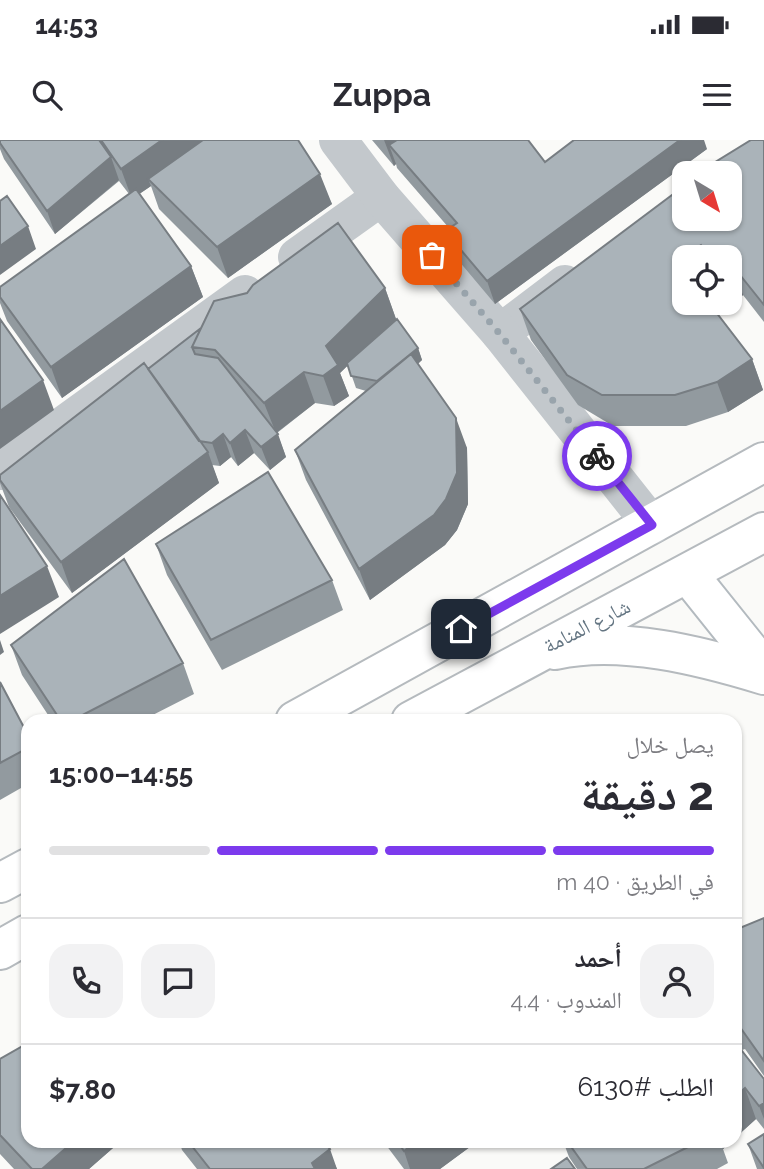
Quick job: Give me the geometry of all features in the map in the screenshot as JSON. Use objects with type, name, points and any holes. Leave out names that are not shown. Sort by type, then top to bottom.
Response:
[{"type":"main road","points":[[308,714],[764,462]]},
{"type":"main road","name":"شارع المنامة","points":[[424,714],[764,532]]},
{"type":"main road","points":[[688,574],[764,669]]},
{"type":"main road","points":[[526,657],[574,646],[640,648],[706,658],[764,674]]},
{"type":"main road","points":[[0,883],[21,872]]},
{"type":"main road","points":[[0,950],[21,938]]},
{"type":"street","points":[[338,140],[381,197],[500,334],[652,525]]},
{"type":"street","points":[[0,471],[381,197]]},
{"type":"street","points":[[500,334],[598,260]]},
{"type":"building","points":[[0,140],[99,140],[111,157],[47,211]]},
{"type":"building","points":[[101,140],[162,140],[121,169]]},
{"type":"building","points":[[203,140],[298,140],[320,174],[217,247],[148,179]]},
{"type":"building","points":[[397,140],[528,140],[545,162],[574,140],[680,140],[487,281],[445,231],[457,223],[389,145]]},
{"type":"building","points":[[751,140],[764,140],[764,305],[742,278],[742,245],[672,245],[672,315],[718,315],[752,359],[717,382],[675,395],[602,395],[567,375],[520,309],[672,195],[672,231],[742,231],[742,161],[717,161]]},
{"type":"building","points":[[136,189],[191,266],[51,367],[0,297],[0,287]]},
{"type":"building","points":[[7,196],[28,226],[0,246],[0,201]]},
{"type":"building","points":[[338,223],[385,288],[326,346],[338,365],[323,376],[304,372],[264,403],[215,350],[192,347],[214,301],[247,293],[253,285]]},
{"type":"building","points":[[0,319],[43,380],[0,411]]},
{"type":"building","points":[[397,319],[418,348],[377,381],[351,376],[347,363]]},
{"type":"building","points":[[201,328],[192,347],[195,354],[218,358],[278,434],[261,447],[245,430],[230,443],[223,434],[212,443],[199,441],[148,369]]},
{"type":"building","points":[[411,354],[456,418],[457,473],[446,499],[434,515],[359,569],[295,450]]},
{"type":"building","points":[[144,363],[208,452],[61,562],[0,480],[0,475]]},
{"type":"building","points":[[268,472],[332,580],[211,640],[156,544]]},
{"type":"building","points":[[0,495],[47,566],[0,596]]},
{"type":"building","points":[[124,559],[183,663],[85,714],[56,714],[11,645]]},
{"type":"building","points":[[0,682],[21,722],[21,752],[0,763]]},
{"type":"building","points":[[764,918],[764,1061],[742,1030],[742,927]]},
{"type":"building","points":[[21,1047],[21,1148],[66,1148],[42,1169],[32,1169],[0,1135],[0,1059]]},
{"type":"building","points":[[742,1051],[764,1079],[764,1103],[759,1106],[745,1088],[742,1091]]},
{"type":"building","points":[[764,1134],[764,1168],[748,1144]]},
{"type":"building","points":[[194,1148],[330,1149],[312,1163],[315,1169],[210,1169]]},
{"type":"building","points":[[572,1148],[686,1148],[644,1169],[587,1169]]},
{"type":"building","points":[[567,1158],[575,1169],[551,1169]]},
{"type":"way so far","points":[[432,255],[500,334],[597,456]]},
{"type":"route","points":[[461,629],[652,525],[597,456]]}]
